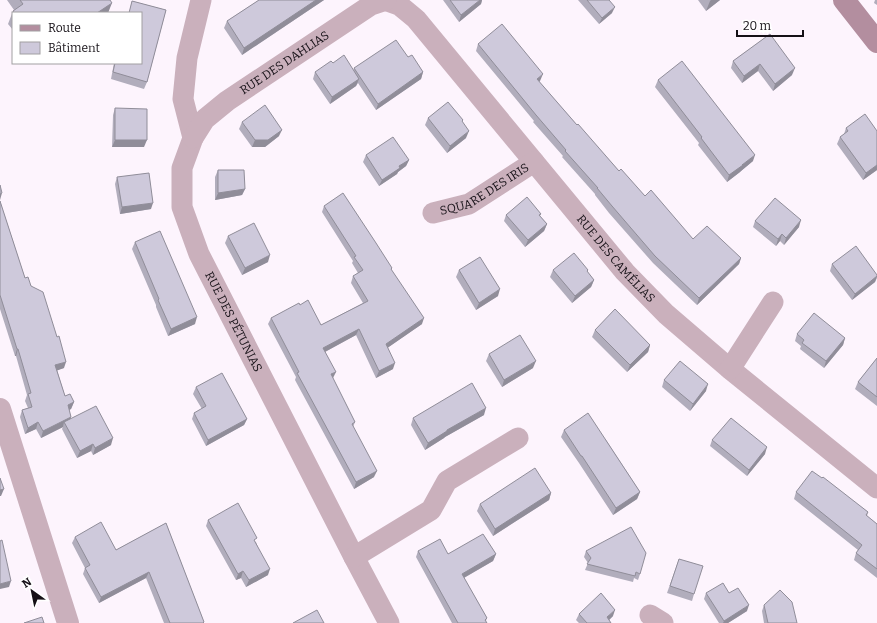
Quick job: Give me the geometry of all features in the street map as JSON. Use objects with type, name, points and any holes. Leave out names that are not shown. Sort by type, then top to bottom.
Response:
[{"type":"main road","points":[[844,0],[877,42]]},
{"type":"street","points":[[193,138],[183,99],[187,58],[201,0]]},
{"type":"street","name":"RUE DES DAHLIAS","points":[[193,138],[205,119],[227,101],[371,5],[386,0]]},
{"type":"street","name":"RUE DES CAMÉLIAS","points":[[386,0],[399,5],[416,19],[625,272],[666,314],[730,369],[877,488]]},
{"type":"street","name":"RUE DES PÉTUNIAS","points":[[193,138],[182,168],[182,207],[199,254],[389,623]]},
{"type":"street","name":"SQUARE DES IRIS","points":[[433,213],[469,204],[534,162]]},
{"type":"street","points":[[730,369],[773,302]]},
{"type":"street","points":[[0,409],[68,623]]},
{"type":"street","points":[[354,557],[430,510],[447,481],[518,438]]},
{"type":"building","points":[[20,0],[110,0],[112,3],[98,12],[14,12],[23,4]]},
{"type":"building","points":[[259,0],[316,0],[244,48],[227,21]]},
{"type":"building","points":[[450,0],[480,0],[461,15]]},
{"type":"building","points":[[587,0],[609,0],[615,7],[602,18]]},
{"type":"building","points":[[132,1],[166,10],[147,82],[113,72],[115,64],[142,64],[142,12],[129,12]]},
{"type":"building","points":[[502,24],[543,74],[537,79],[619,171],[621,169],[645,196],[651,190],[693,239],[707,226],[741,258],[699,298],[655,256],[565,151],[566,150],[478,44]]},
{"type":"building","points":[[770,34],[795,68],[775,84],[760,64],[744,76],[733,61]]},
{"type":"building","points":[[396,40],[408,57],[412,55],[423,72],[378,104],[354,68]]},
{"type":"building","points":[[344,55],[359,79],[332,97],[315,72],[331,61],[333,63]]},
{"type":"building","points":[[682,61],[755,155],[729,175],[658,80]]},
{"type":"building","points":[[448,102],[463,120],[462,121],[469,131],[450,146],[428,118]]},
{"type":"building","points":[[265,105],[282,130],[268,140],[255,140],[242,122]]},
{"type":"building","points":[[115,108],[147,109],[147,140],[115,140]]},
{"type":"building","points":[[865,114],[877,131],[877,165],[866,173],[840,137],[848,131],[846,128]]},
{"type":"building","points":[[393,137],[409,160],[382,180],[366,155]]},
{"type":"building","points":[[218,170],[244,170],[245,189],[218,193]]},
{"type":"building","points":[[149,173],[153,203],[122,207],[117,177]]},
{"type":"building","points":[[343,193],[424,318],[386,344],[395,363],[379,371],[359,329],[323,348],[336,372],[331,374],[355,422],[352,424],[377,471],[356,482],[297,373],[299,372],[271,318],[299,303],[300,305],[308,300],[321,325],[368,301],[353,276],[363,270],[354,257],[356,256],[324,206]]},
{"type":"building","points":[[527,197],[547,224],[528,240],[506,215]]},
{"type":"building","points":[[775,198],[801,220],[786,238],[782,234],[778,239],[755,221]]},
{"type":"building","points":[[0,201],[25,278],[28,277],[31,286],[43,292],[57,337],[59,336],[66,362],[55,365],[65,396],[70,394],[74,402],[68,405],[71,417],[43,431],[38,422],[28,428],[22,410],[32,407],[28,394],[31,393],[0,295]]},
{"type":"building","points":[[254,223],[270,255],[245,268],[228,236]]},
{"type":"building","points":[[160,231],[197,317],[171,329],[135,242]]},
{"type":"building","points":[[856,246],[877,276],[855,294],[832,264]]},
{"type":"building","points":[[574,253],[594,280],[575,296],[553,270]]},
{"type":"building","points":[[480,257],[500,289],[479,303],[459,270]]},
{"type":"building","points":[[615,309],[650,345],[630,365],[595,330]]},
{"type":"building","points":[[814,313],[845,338],[826,361],[802,343],[804,340],[797,334]]},
{"type":"building","points":[[520,335],[536,361],[504,380],[489,354]]},
{"type":"building","points":[[877,358],[877,397],[858,382]]},
{"type":"building","points":[[680,361],[708,384],[693,404],[664,380]]},
{"type":"building","points":[[222,373],[247,419],[208,440],[194,413],[206,406],[196,387]]},
{"type":"building","points":[[472,383],[486,408],[447,430],[428,443],[413,418]]},
{"type":"building","points":[[96,406],[113,438],[95,448],[93,444],[80,451],[64,422]]},
{"type":"building","points":[[588,413],[640,492],[616,508],[564,430]]},
{"type":"building","points":[[731,418],[767,447],[749,470],[712,440]]},
{"type":"building","points":[[535,468],[551,493],[495,529],[480,504]]},
{"type":"building","points":[[812,471],[822,478],[823,477],[868,512],[866,515],[877,524],[877,569],[856,553],[862,545],[796,492]]},
{"type":"building","points":[[0,478],[4,489],[0,490]]},
{"type":"building","points":[[238,503],[257,538],[254,540],[270,569],[249,580],[243,571],[238,574],[208,520]]},
{"type":"building","points":[[101,522],[116,550],[166,523],[204,622],[170,623],[149,572],[101,597],[85,568],[90,565],[75,537]]},
{"type":"building","points":[[631,527],[646,553],[640,574],[636,572],[635,576],[587,564],[591,558],[586,551]]},
{"type":"building","points":[[483,534],[496,554],[462,574],[487,618],[485,620],[487,623],[458,623],[418,551],[440,539],[448,554]]},
{"type":"building","points":[[2,540],[11,581],[0,584],[0,541]]},
{"type":"building","points":[[679,559],[703,566],[694,594],[670,586]]},
{"type":"building","points":[[723,583],[729,593],[738,588],[749,605],[724,621],[706,593]]},
{"type":"building","points":[[780,590],[792,602],[797,623],[768,623],[764,605]]},
{"type":"building","points":[[601,593],[615,610],[607,617],[611,623],[587,623],[579,614]]},
{"type":"building","points":[[317,610],[324,623],[293,623]]},
{"type":"building","points":[[42,617],[44,623],[24,623]]}]
